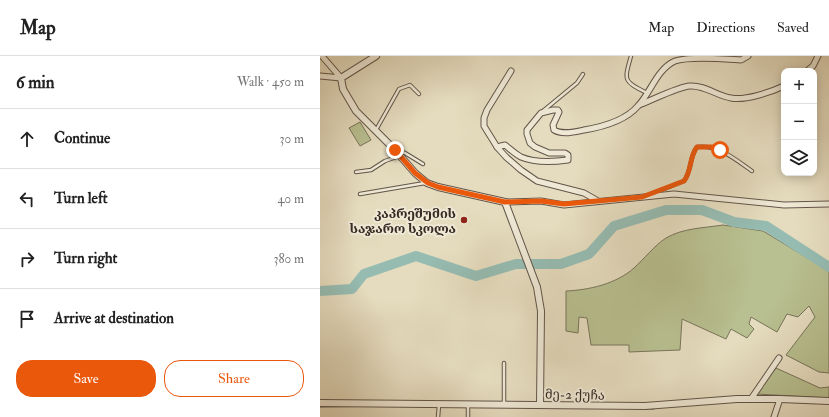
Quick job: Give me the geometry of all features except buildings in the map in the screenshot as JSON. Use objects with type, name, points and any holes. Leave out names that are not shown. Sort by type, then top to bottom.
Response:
[{"type":"street","points":[[322,56],[341,78],[343,89],[356,111],[376,130],[415,173],[428,183],[438,187],[505,202],[541,201],[564,204],[674,194],[784,205],[829,204]]},
{"type":"street","points":[[320,76],[341,78],[376,56]]},
{"type":"street","points":[[497,147],[505,146],[520,156],[536,160],[555,162],[568,160],[568,155],[565,153],[550,153],[535,147],[530,143],[527,130],[541,113],[558,110],[559,112],[553,125],[554,130],[556,131],[570,132],[601,127],[634,110],[639,105],[657,77],[675,61],[686,58],[741,60],[748,56]]},
{"type":"street","points":[[811,68],[818,56]]},
{"type":"street","points":[[511,71],[487,110],[484,118],[484,126],[497,147],[521,170],[537,180],[584,194],[598,202]]},
{"type":"street","points":[[639,105],[678,88],[689,86],[697,86],[732,98],[746,99],[781,87]]},
{"type":"street","points":[[505,202],[537,287],[541,311],[540,405]]},
{"type":"street","points":[[751,399],[779,358]]},
{"type":"street","name":"მე-2 ქუჩა","points":[[320,403],[645,406],[751,399],[829,401]]},
{"type":"street","points":[[774,417],[780,399]]},
{"type":"lane","points":[[631,56],[626,76],[627,80],[634,86],[647,92]]},
{"type":"lane","points":[[541,113],[577,83],[583,74]]},
{"type":"lane","points":[[376,130],[399,89],[410,85],[419,94]]},
{"type":"lane","points":[[642,197],[684,181],[690,171],[691,160],[697,147],[713,147],[720,150],[752,171]]},
{"type":"lane","points":[[395,150],[405,153],[423,164]]},
{"type":"lane","points":[[356,172],[371,170],[385,161],[399,156]]},
{"type":"lane","points":[[360,194],[428,183]]},
{"type":"lane","points":[[504,363],[504,404]]},
{"type":"lane","points":[[438,417],[439,405]]},
{"type":"lane","points":[[468,405],[468,417]]},
{"type":"green space","points":[[360,122],[371,140],[360,146],[349,128]]},
{"type":"green space","points":[[723,225],[763,231],[829,271],[829,373],[819,372],[786,355],[815,317],[809,306],[798,317],[787,314],[777,332],[751,317],[749,324],[754,329],[747,338],[731,329],[726,339],[682,319],[680,350],[629,352],[629,345],[591,345],[587,318],[579,317],[578,333],[566,331],[566,291],[593,288],[611,282],[627,274],[662,241],[679,232]]},
{"type":"green space","points":[[776,368],[820,388],[829,387],[829,398],[756,394]]},
{"type":"waterway","points":[[320,291],[352,289],[364,274],[416,256],[476,276],[516,264],[561,264],[589,254],[614,226],[666,210],[702,210],[734,222],[766,226],[829,267]]},
{"type":"waterway","points":[[320,407],[370,406]]},
{"type":"waterway","points":[[644,409],[654,409]]},
{"type":"place","name":"კაპრეშუმის საჯარო სკოლა","points":[[464,220]]},
{"type":"route","points":[[395,150],[415,173],[428,183],[438,187],[505,202],[541,201],[564,204],[642,197],[684,181],[690,171],[691,160],[694,150],[697,147],[713,147],[720,150]]}]
